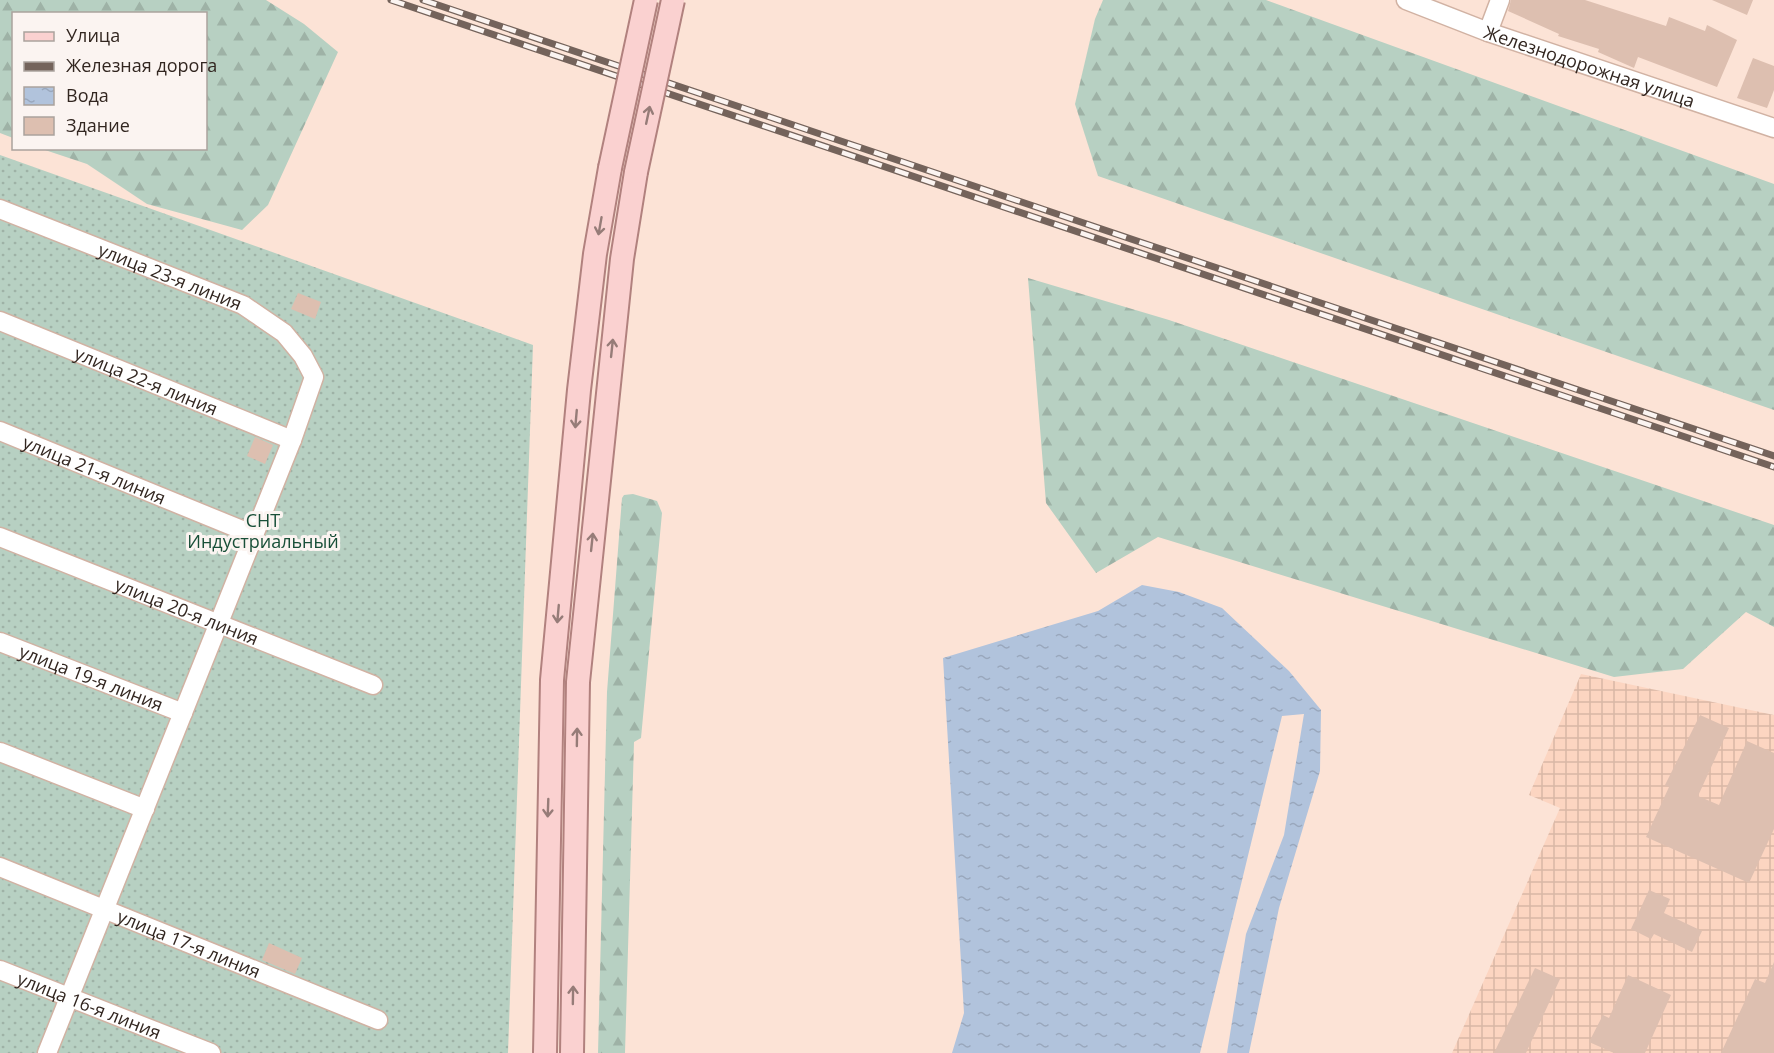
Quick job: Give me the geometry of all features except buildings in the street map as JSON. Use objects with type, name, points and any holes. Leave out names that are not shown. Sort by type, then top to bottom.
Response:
[{"type":"main road","points":[[545,1053],[552,680],[583,356],[595,254],[610,168],[646,0]]},
{"type":"main road","points":[[572,1053],[578,682],[622,259],[636,172],[673,0]]},
{"type":"street","name":"Железнодорожная улица","points":[[1406,0],[1488,32],[1773,124]]},
{"type":"street","points":[[1488,32],[1500,0]]},
{"type":"street","name":"улица 23-я линия","points":[[0,209],[251,310],[284,333],[303,356],[314,377],[292,440]]},
{"type":"street","name":"улица 22-я линия","points":[[0,321],[292,440]]},
{"type":"street","name":"улица 21-я линия","points":[[0,431],[254,534]]},
{"type":"street","points":[[47,1053],[292,440]]},
{"type":"street","name":"улица 20-я линия","points":[[0,537],[373,685]]},
{"type":"street","name":"улица 19-я линия","points":[[0,642],[183,714]]},
{"type":"street","points":[[0,752],[145,809]]},
{"type":"street","name":"улица 17-я линия","points":[[0,867],[378,1020]]},
{"type":"street","name":"улица 16-я линия","points":[[0,970],[211,1053]]},
{"type":"shaded area","points":[[1581,674],[1774,715],[1774,1053],[1452,1053],[1560,808],[1529,795]]},
{"type":"green space","points":[[0,0],[266,0],[304,24],[338,52],[268,205],[242,230],[147,204],[87,164],[45,150],[207,150],[207,12],[12,12],[12,138],[0,133]]},
{"type":"green space","points":[[1103,0],[1266,0],[1774,184],[1774,410],[1098,176],[1075,104],[1095,19]]},
{"type":"green space","name":"СНТ Индустриальный","points":[[0,155],[533,345],[508,1053],[0,1053]]},
{"type":"green space","points":[[1028,278],[1169,320],[1774,525],[1774,627],[1746,612],[1683,669],[1614,677],[1158,537],[1096,573],[1046,503]]},
{"type":"green space","points":[[633,494],[657,501],[662,513],[641,738],[634,742],[625,1053],[598,1053],[607,692],[622,498],[624,495]]},
{"type":"water","points":[[1142,585],[1179,592],[1222,608],[1289,671],[1321,710],[1320,771],[1279,908],[1249,1053],[1227,1053],[1246,934],[1284,835],[1304,714],[1282,716],[1200,1053],[952,1053],[964,1013],[943,658],[1098,611]]},
{"type":"railway","points":[[391,0],[1774,467]]},
{"type":"railway","points":[[423,0],[1774,456]]}]
